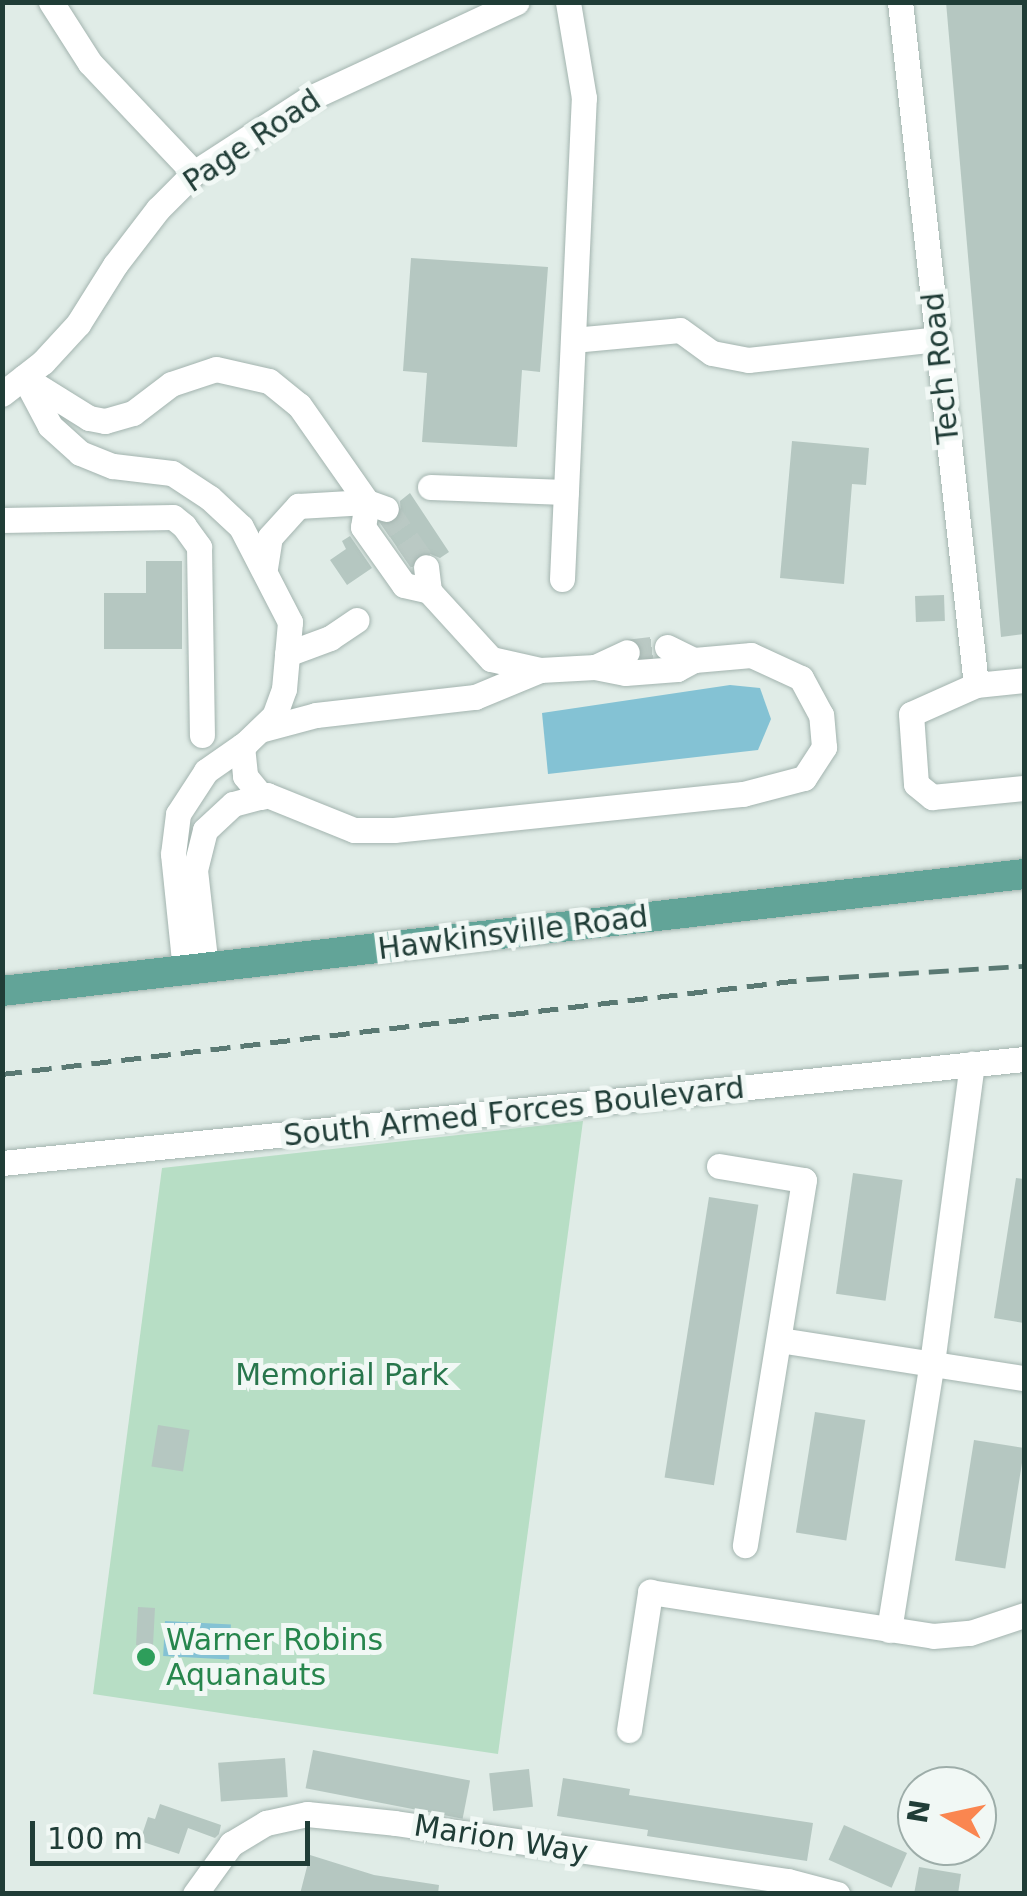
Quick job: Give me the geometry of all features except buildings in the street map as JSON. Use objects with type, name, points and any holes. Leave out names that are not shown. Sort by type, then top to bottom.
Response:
[{"type":"main road","name":"Hawkinsville Road","points":[[2,992],[1024,874]]},
{"type":"street","points":[[51,2],[90,63],[194,173]]},
{"type":"street","name":"Page Road","points":[[2,394],[78,324],[126,251],[194,173],[308,100],[517,2]]},
{"type":"street","points":[[562,579],[584,98],[568,2]]},
{"type":"street","name":"Tech Road","points":[[900,2],[976,684]]},
{"type":"street","points":[[574,340],[680,330],[712,353],[748,360],[938,339]]},
{"type":"street","points":[[24,377],[89,418],[105,421],[134,413],[171,384],[216,369],[269,381],[300,405],[377,506]]},
{"type":"street","points":[[24,377],[50,426],[80,453],[112,466],[172,473],[241,527],[290,622],[284,688],[274,716],[206,770],[178,814],[173,854],[196,969]]},
{"type":"street","points":[[430,487],[566,492]]},
{"type":"street","points":[[265,568],[270,537],[298,506],[377,506]]},
{"type":"street","points":[[251,738],[245,776],[262,797],[354,830],[394,830],[743,794],[804,778],[824,746],[821,714],[802,678],[751,655],[694,660],[677,669],[625,674],[596,667],[540,670],[491,658],[450,620],[427,579],[404,585],[364,527],[377,506]]},
{"type":"street","points":[[2,520],[173,517],[184,526],[199,547],[202,735]]},
{"type":"street","points":[[288,654],[330,638],[357,620]]},
{"type":"street","points":[[666,647],[694,660]]},
{"type":"street","points":[[596,667],[627,652]]},
{"type":"street","points":[[251,738],[316,715],[475,698],[540,670]]},
{"type":"street","points":[[1024,680],[976,684],[911,714],[916,784],[932,797],[1024,788]]},
{"type":"street","points":[[196,969],[195,870],[205,830],[234,804],[262,797]]},
{"type":"street","name":"South Armed Forces Boulevard","points":[[2,1162],[1024,1059]]},
{"type":"street","points":[[889,1630],[932,1363],[972,1064]]},
{"type":"street","points":[[718,1166],[804,1180],[745,1546]]},
{"type":"street","points":[[780,1340],[1024,1378]]},
{"type":"street","points":[[630,1730],[650,1592],[933,1636],[970,1633],[1024,1615]]},
{"type":"street","name":"Marion Way","points":[[195,1894],[230,1844],[266,1823],[307,1814],[395,1823],[788,1881],[837,1894]]},
{"type":"green space","name":"Memorial Park","points":[[583,1121],[498,1754],[93,1694],[162,1168]]},
{"type":"water","points":[[730,685],[760,688],[771,719],[758,750],[548,774],[542,713]]},
{"type":"water","points":[[165,1621],[231,1624],[229,1659],[163,1656]]},
{"type":"tunnel","points":[[386,509],[426,567]]},
{"type":"tunnel","points":[[627,652],[667,647]]},
{"type":"railway","points":[[2,1074],[809,979],[1024,966]]},
{"type":"place","name":"Warner Robins Aquanauts","points":[[146,1657]]}]
